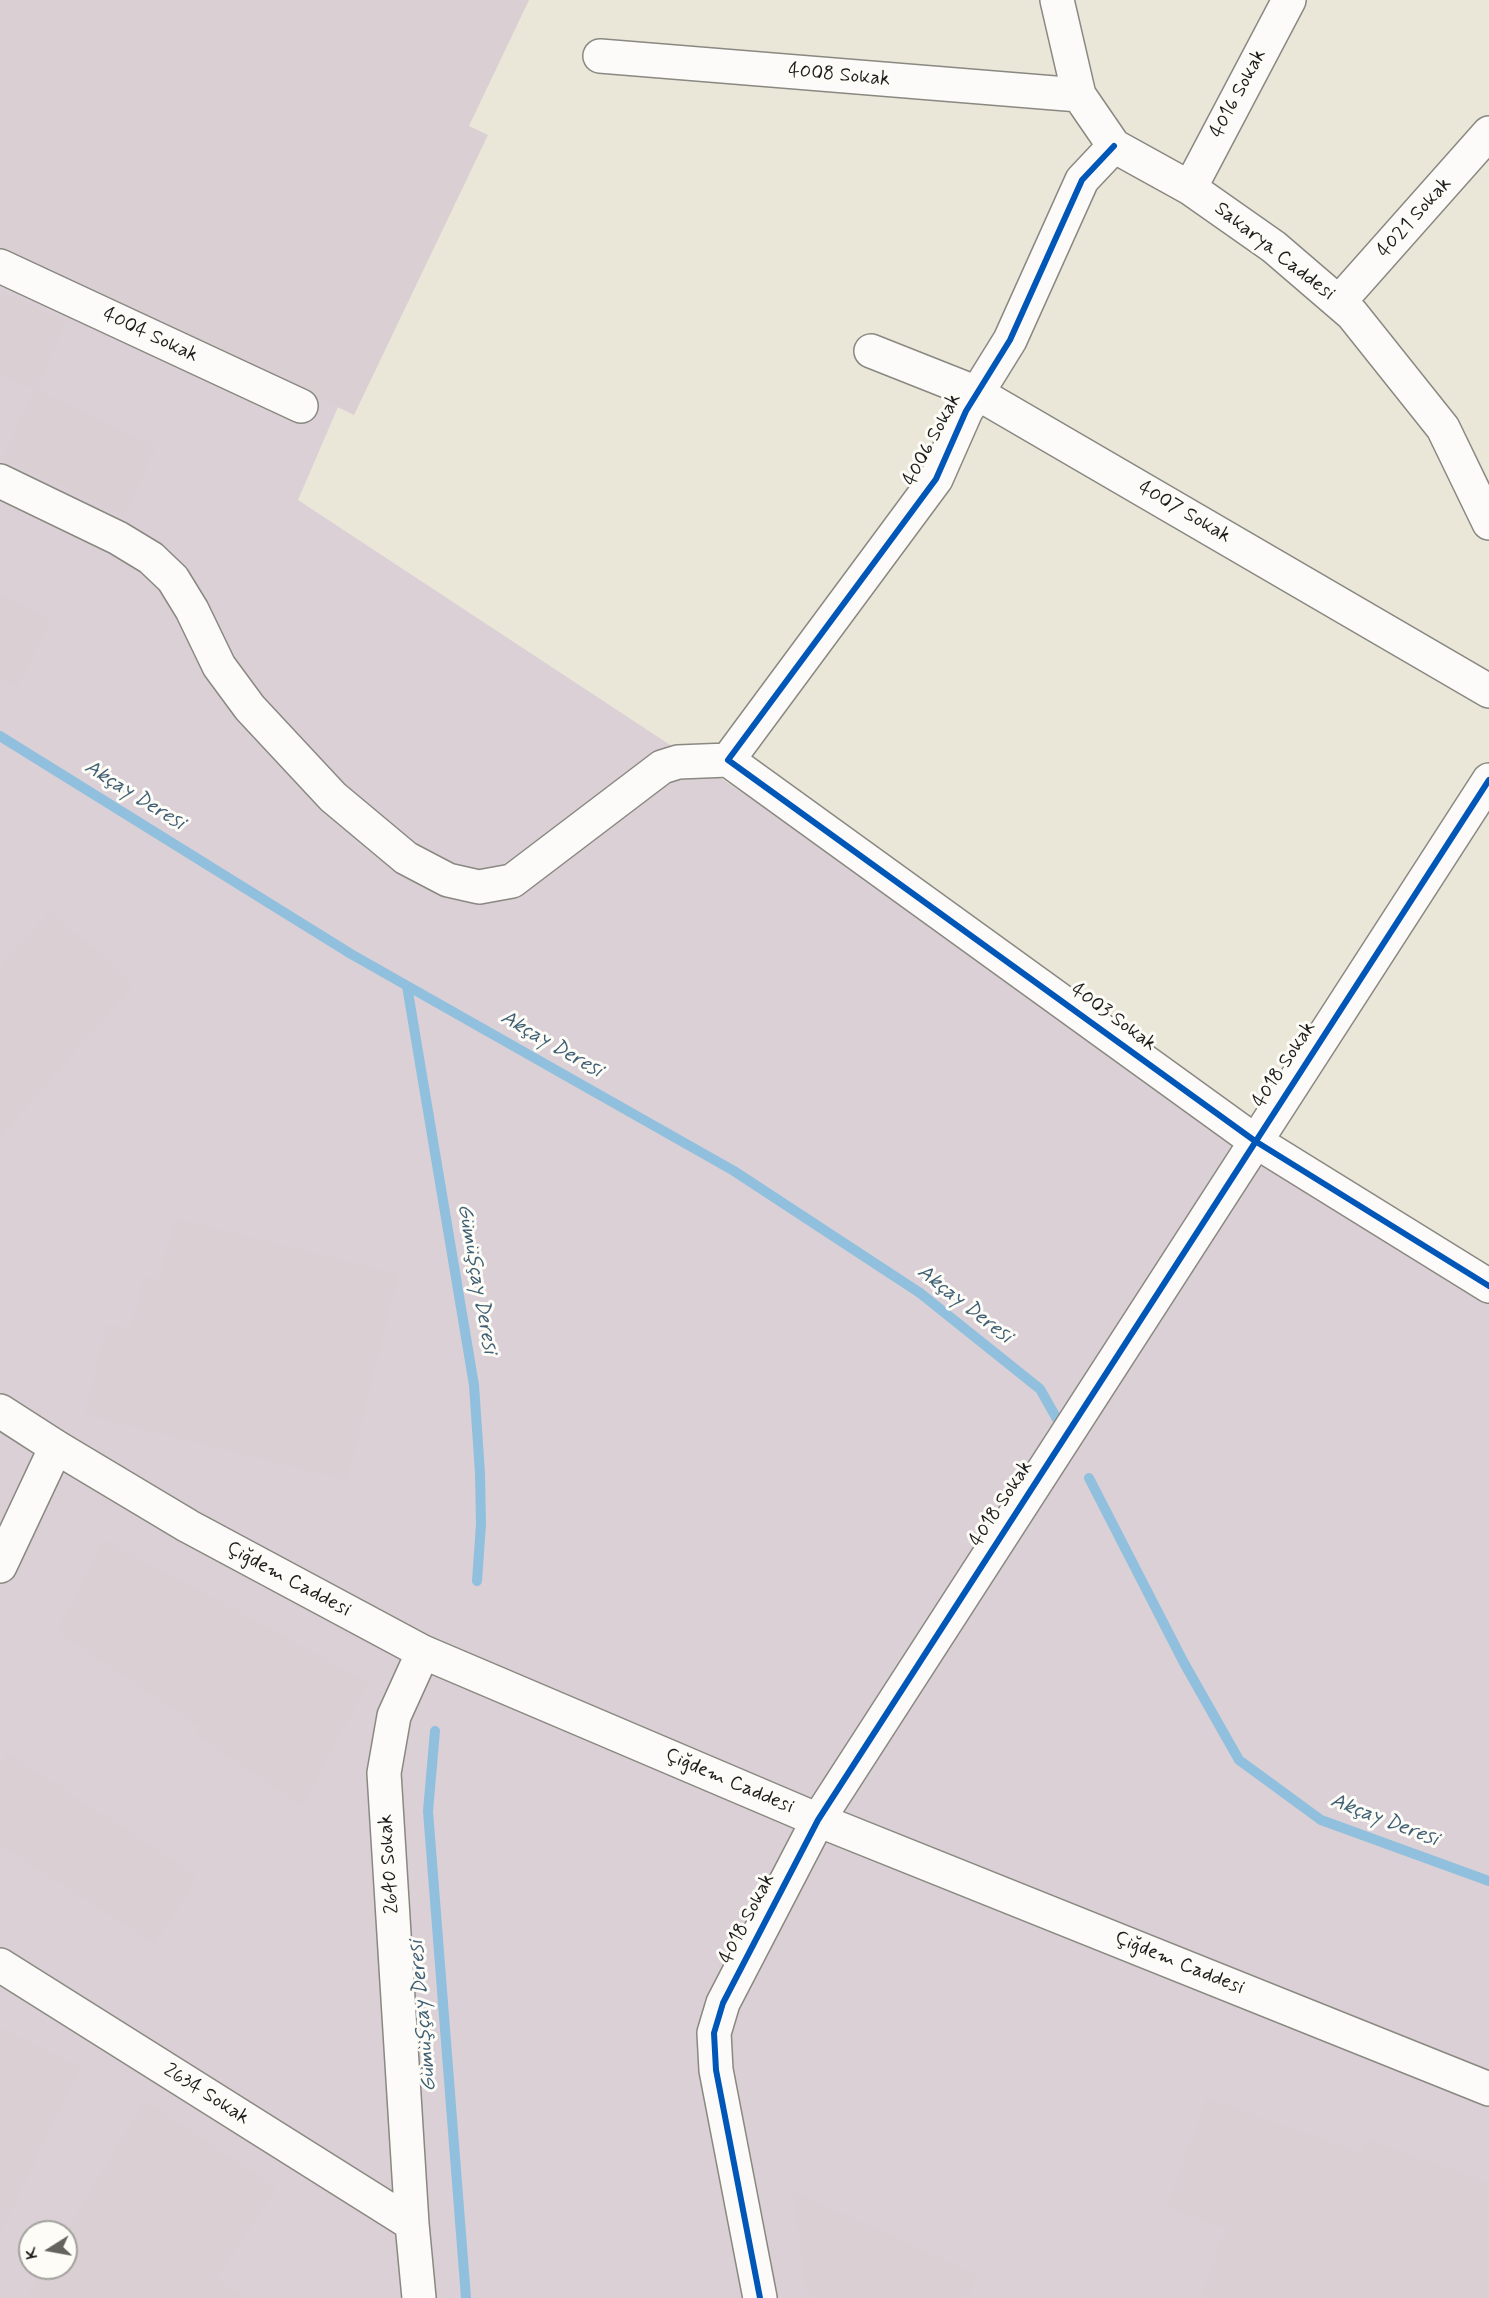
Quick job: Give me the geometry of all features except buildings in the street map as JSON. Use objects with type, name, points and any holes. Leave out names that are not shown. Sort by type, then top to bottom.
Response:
[{"type":"street","name":"Sakarya Caddesi","points":[[1058,0],[1078,95],[1114,146],[1190,188],[1274,247],[1353,314],[1443,428],[1489,523]]},
{"type":"street","name":"4016 Sokak","points":[[1190,188],[1289,0]]},
{"type":"street","name":"4008 Sokak","points":[[600,56],[1078,95]]},
{"type":"street","name":"4021 Sokak","points":[[1339,302],[1486,142]]},
{"type":"street","name":"4006 Sokak","points":[[728,760],[936,479],[966,411],[1010,340],[1082,180],[1114,146]]},
{"type":"street","name":"4004 Sokak","points":[[0,266],[301,406]]},
{"type":"street","name":"4007 Sokak","points":[[871,351],[977,393],[1489,691]]},
{"type":"street","points":[[0,481],[118,538],[151,558],[173,579],[192,610],[219,666],[250,708],[333,797],[406,858],[448,880],[479,887],[512,881],[662,767],[678,762],[728,760]]},
{"type":"street","name":"4003 Sokak","points":[[728,760],[1255,1141],[1489,1286]]},
{"type":"street","name":"4018 Sokak","points":[[760,2298],[716,2070],[714,2033],[723,2003],[818,1820],[1489,780]]},
{"type":"street","name":"Çiğdem Caddesi","points":[[0,1411],[188,1526],[423,1653],[818,1820],[1489,2089]]},
{"type":"street","points":[[0,1566],[56,1447]]},
{"type":"street","name":"2640 Sokak","points":[[419,2298],[412,2224],[384,1773],[394,1716],[423,1653]]},
{"type":"street","name":"2634 Sokak","points":[[0,1965],[412,2224]]},
{"type":"shaded area","points":[[0,0],[467,107],[298,500],[1489,1284],[1489,2298],[0,2298]]},
{"type":"waterway","name":"Akçay Deresi","points":[[0,736],[351,954],[734,1171],[920,1293],[1040,1389],[1057,1419]]},
{"type":"waterway","name":"Gümüşçay Deresi","points":[[407,986],[474,1385],[481,1524],[477,1581]]},
{"type":"waterway","name":"Akçay Deresi","points":[[1089,1478],[1184,1663],[1239,1760],[1321,1820],[1489,1881]]},
{"type":"waterway","name":"Gümüşçay Deresi","points":[[435,1731],[428,1811],[466,2298]]},
{"type":"cycle path","points":[[1114,146],[1082,180],[1010,340],[966,411],[936,479],[728,760],[1255,1141],[1489,1286]]},
{"type":"cycle path","points":[[760,2298],[716,2070],[714,2033],[723,2003],[818,1820],[1489,780]]}]
